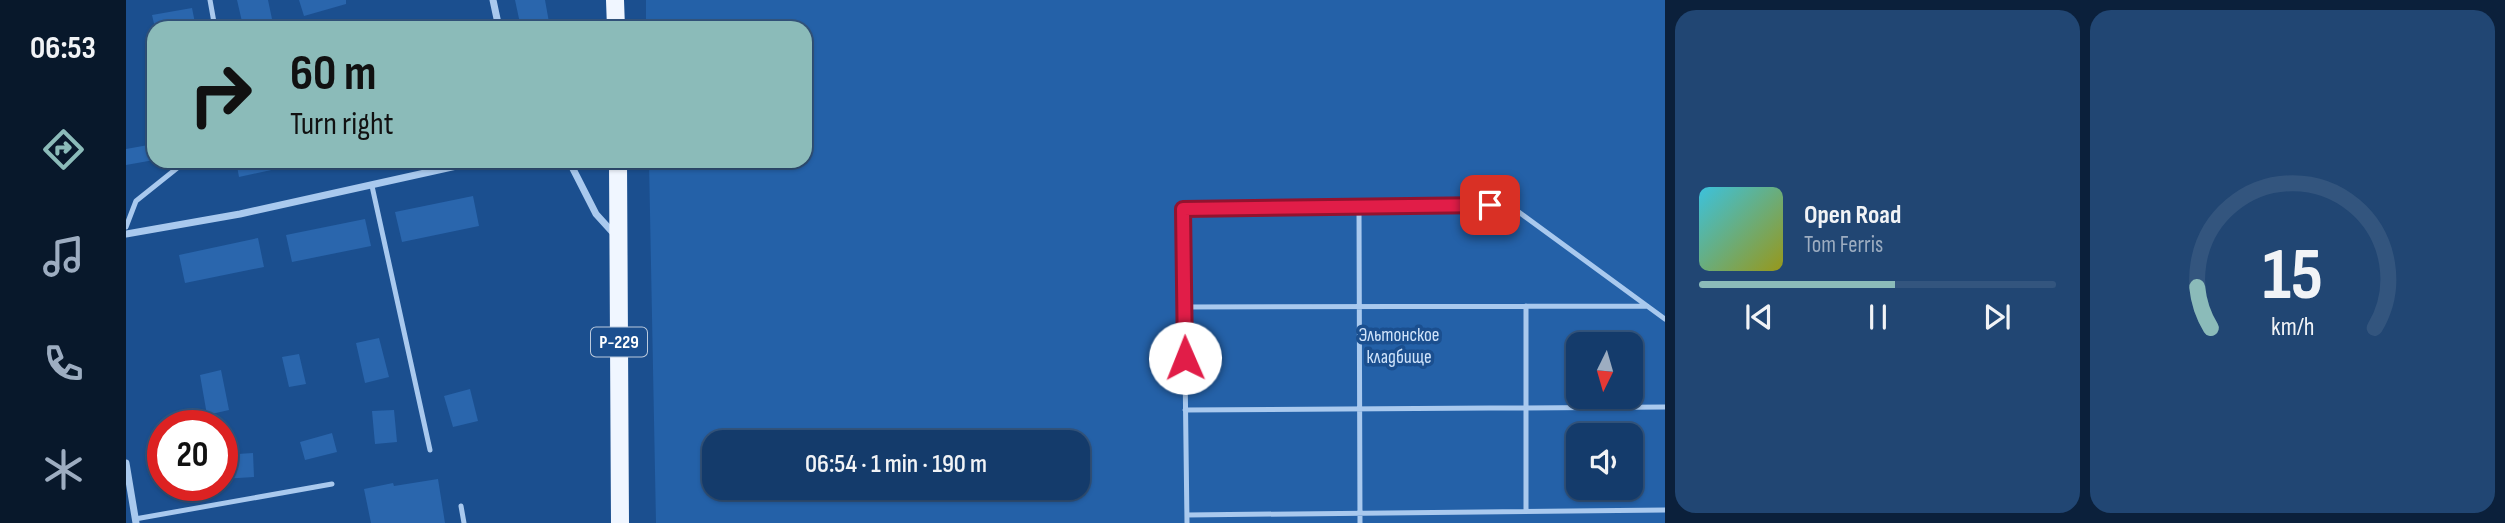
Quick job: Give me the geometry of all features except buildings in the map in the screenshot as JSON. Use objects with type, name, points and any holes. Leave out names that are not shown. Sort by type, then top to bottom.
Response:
[{"type":"main road","points":[[615,0],[615,21]]},
{"type":"main road","name":"Р-229","points":[[618,168],[620,523]]},
{"type":"street","points":[[493,0],[498,21]]},
{"type":"street","points":[[126,234],[240,214],[449,168]]},
{"type":"street","points":[[573,168],[596,214],[618,239]]},
{"type":"street","points":[[126,463],[136,521]]},
{"type":"lane","points":[[210,0],[214,21]]},
{"type":"lane","points":[[126,227],[136,201],[177,168]]},
{"type":"lane","points":[[372,186],[430,450]]},
{"type":"lane","points":[[1187,523],[1183,209],[1490,205],[1516,210],[1665,319]]},
{"type":"lane","points":[[1359,206],[1360,523]]},
{"type":"lane","points":[[1525,306],[1526,511]]},
{"type":"lane","points":[[1184,307],[1647,306]]},
{"type":"lane","points":[[1185,410],[1665,408]]},
{"type":"lane","points":[[136,521],[332,484]]},
{"type":"lane","points":[[461,506],[464,523]]},
{"type":"lane","points":[[1187,515],[1665,510]]},
{"type":"green space","name":"Эльтонское кладбище","points":[[646,0],[1665,0],[1665,523],[656,523],[649,168],[812,168],[812,21],[646,21]]},
{"type":"route","points":[[1185,358],[1183,209],[1490,205]]}]
